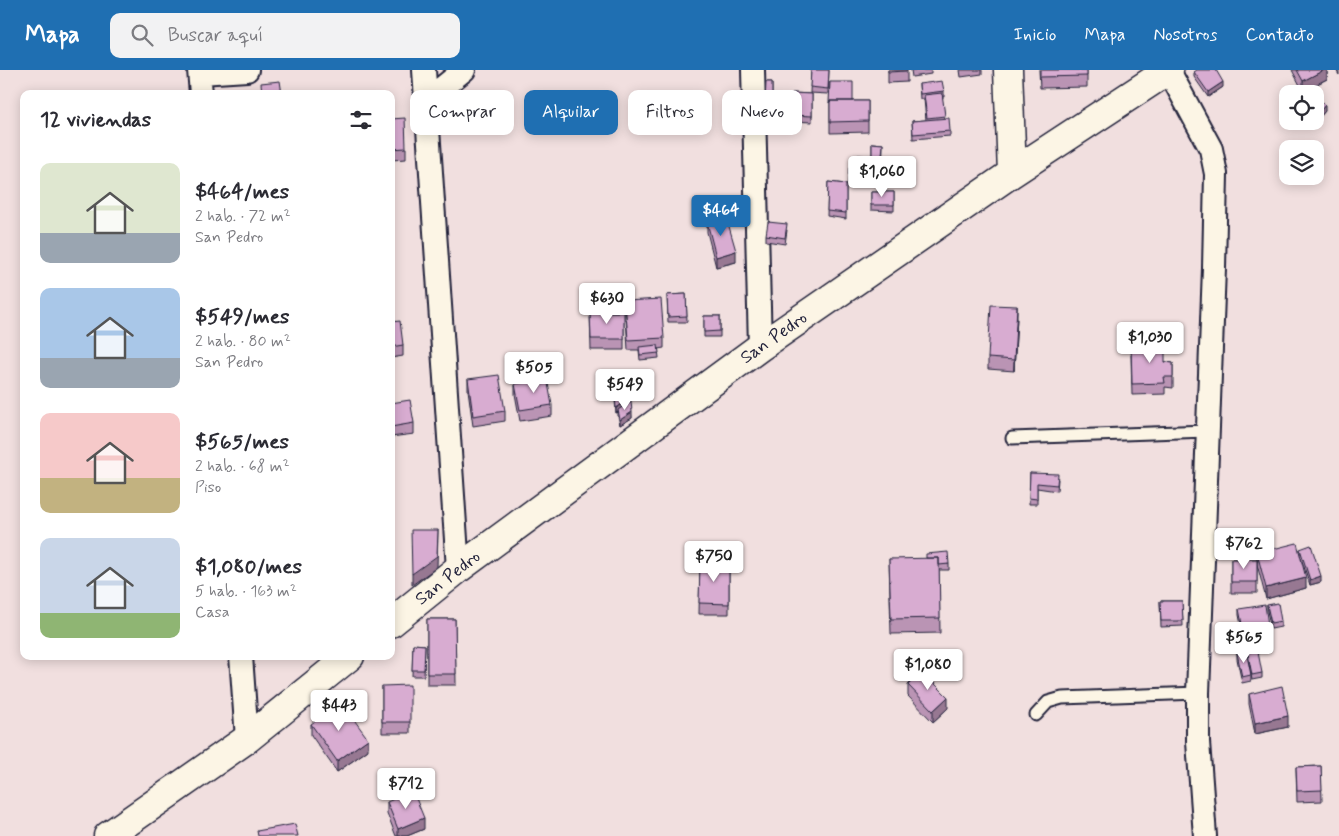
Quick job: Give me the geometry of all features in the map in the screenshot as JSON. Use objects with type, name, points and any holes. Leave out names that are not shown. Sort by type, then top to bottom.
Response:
[{"type":"street","points":[[200,79],[247,70]]},
{"type":"street","points":[[424,70],[426,90]]},
{"type":"street","points":[[439,90],[464,70]]},
{"type":"street","points":[[753,70],[760,347]]},
{"type":"street","points":[[1008,70],[1012,173]]},
{"type":"street","points":[[1169,70],[1211,150],[1216,174],[1215,258],[1198,693],[1198,742],[1205,836]]},
{"type":"street","name":"San Pedro","points":[[395,619],[458,569],[760,347],[1012,173],[1169,70]]},
{"type":"street","points":[[429,135],[458,569]]},
{"type":"street","points":[[241,660],[247,739]]},
{"type":"street","points":[[108,836],[247,739],[345,660]]},
{"type":"lane","points":[[1012,438],[1207,431]]},
{"type":"lane","points":[[1036,715],[1048,702],[1062,698],[1198,693]]},
{"type":"building","points":[[811,70],[829,70],[828,89],[810,87]]},
{"type":"building","points":[[888,70],[907,70],[907,71],[888,72]]},
{"type":"building","points":[[1040,70],[1087,70],[1087,76],[1040,77]]},
{"type":"building","points":[[1197,70],[1216,70],[1223,82],[1208,92],[1194,72]]},
{"type":"building","points":[[1297,70],[1324,70],[1303,81]]},
{"type":"building","points":[[280,81],[281,90],[262,90],[261,83]]},
{"type":"building","points":[[942,81],[944,91],[920,94],[919,84]]},
{"type":"building","points":[[766,82],[772,82],[772,90],[766,90]]},
{"type":"building","points":[[830,82],[853,82],[853,101],[830,101],[829,103]]},
{"type":"building","points":[[942,93],[945,116],[927,118],[924,95]]},
{"type":"building","points":[[802,94],[812,94],[812,116],[802,116]]},
{"type":"building","points":[[830,101],[868,101],[868,121],[830,122]]},
{"type":"building","points":[[405,118],[406,148],[395,149],[395,119]]},
{"type":"building","points":[[949,118],[950,131],[913,134],[912,121]]},
{"type":"building","points":[[872,143],[883,144],[882,156],[872,156]]},
{"type":"building","points":[[858,155],[871,156],[870,171],[857,170]]},
{"type":"building","points":[[873,160],[883,160],[882,176],[873,176]]},
{"type":"building","points":[[849,168],[855,168],[854,183],[848,183]]},
{"type":"building","points":[[828,182],[846,184],[846,213],[827,211]]},
{"type":"building","points":[[871,192],[894,192],[894,205],[871,205]]},
{"type":"building","points":[[726,216],[736,251],[716,257],[707,222]]},
{"type":"building","points":[[768,222],[787,224],[785,238],[766,235]]},
{"type":"building","points":[[686,294],[687,316],[668,317],[667,295]]},
{"type":"building","points":[[661,299],[664,338],[628,340],[625,301]]},
{"type":"building","points":[[991,305],[1017,306],[1014,360],[988,358]]},
{"type":"building","points":[[590,312],[624,312],[624,339],[591,339]]},
{"type":"building","points":[[704,316],[720,316],[720,331],[704,332]]},
{"type":"building","points":[[400,321],[403,345],[395,346],[395,322]]},
{"type":"building","points":[[1165,343],[1165,362],[1173,363],[1173,377],[1164,377],[1165,383],[1132,384],[1131,344]]},
{"type":"building","points":[[658,345],[659,353],[640,355],[639,347]]},
{"type":"building","points":[[499,375],[505,411],[473,416],[468,379]]},
{"type":"building","points":[[547,378],[552,405],[520,410],[515,384]]},
{"type":"building","points":[[629,380],[630,399],[616,408],[614,381]]},
{"type":"building","points":[[410,400],[414,423],[395,426],[395,402]]},
{"type":"building","points":[[631,401],[632,412],[620,420],[618,410]]},
{"type":"building","points":[[1030,473],[1058,474],[1057,485],[1037,483],[1037,499],[1029,498]]},
{"type":"building","points":[[411,530],[438,530],[437,556],[412,574]]},
{"type":"building","points":[[1297,543],[1306,578],[1266,588],[1257,553]]},
{"type":"building","points":[[1311,545],[1321,576],[1310,580],[1300,549]]},
{"type":"building","points":[[948,552],[949,564],[939,565],[939,558],[926,558],[926,554]]},
{"type":"building","points":[[939,558],[940,618],[891,619],[889,559]]},
{"type":"building","points":[[1231,559],[1257,559],[1257,582],[1231,582]]},
{"type":"building","points":[[700,562],[729,563],[729,604],[699,603]]},
{"type":"building","points":[[1160,601],[1182,601],[1183,621],[1161,621]]},
{"type":"building","points":[[1278,603],[1281,621],[1271,623],[1267,605]]},
{"type":"building","points":[[1265,605],[1268,625],[1243,629],[1239,609]]},
{"type":"building","points":[[427,619],[455,619],[456,674],[427,674]]},
{"type":"building","points":[[413,644],[425,645],[424,670],[412,670]]},
{"type":"building","points":[[1257,647],[1262,673],[1252,675],[1247,649]]},
{"type":"building","points":[[1246,651],[1251,675],[1242,677],[1237,653]]},
{"type":"building","points":[[922,671],[948,697],[933,711],[908,685]]},
{"type":"building","points":[[410,685],[410,722],[382,722],[382,686]]},
{"type":"building","points":[[1282,686],[1288,716],[1255,723],[1249,694]]},
{"type":"building","points":[[342,703],[368,739],[337,761],[311,724]]},
{"type":"building","points":[[1321,766],[1322,790],[1297,791],[1296,767]]},
{"type":"building","points":[[413,791],[424,818],[398,829],[387,802]]},
{"type":"building","points":[[295,824],[298,836],[258,836],[257,831]]}]
